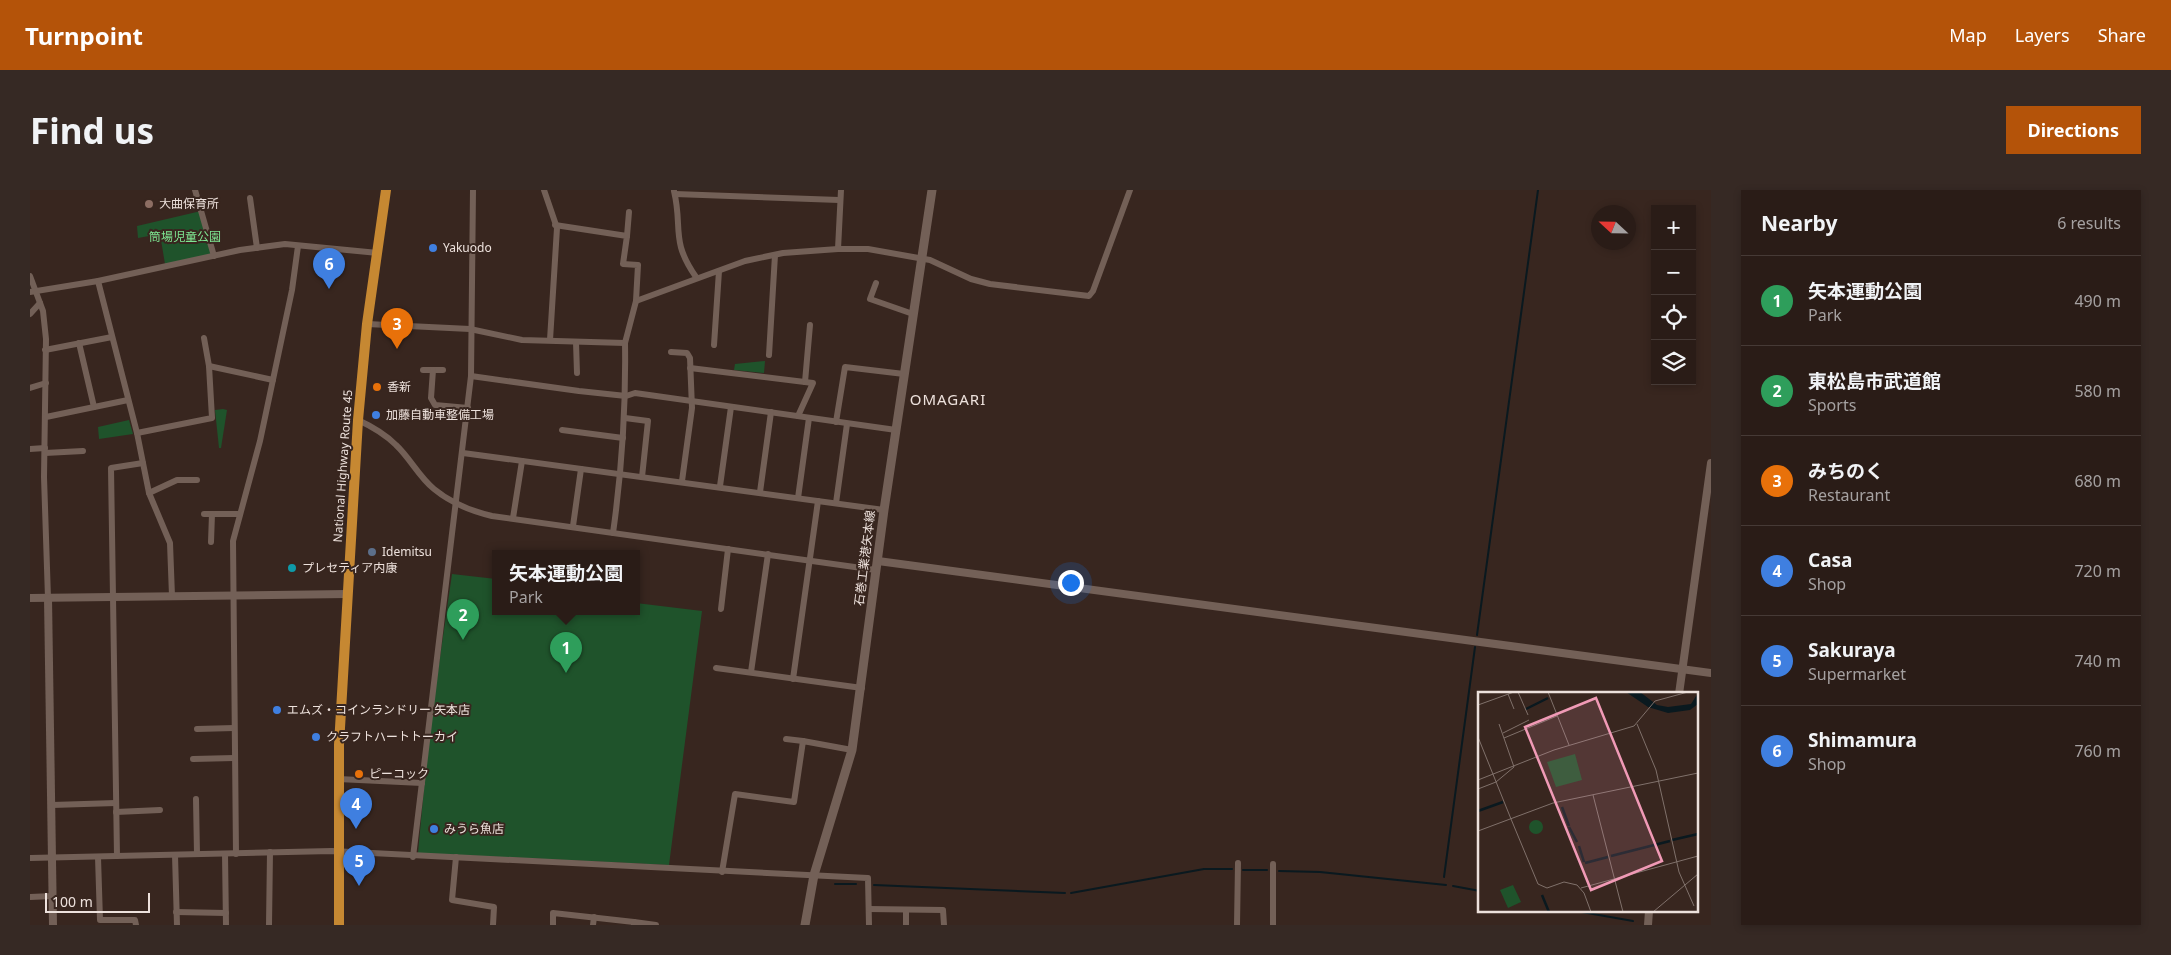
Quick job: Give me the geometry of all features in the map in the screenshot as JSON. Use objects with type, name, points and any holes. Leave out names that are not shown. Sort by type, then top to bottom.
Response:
[{"type":"highway","name":"National Highway Route 45","points":[[339,925],[338,779],[358,420],[367,324],[386,190]]},
{"type":"main road","name":"石巻工業港矢本線","points":[[805,925],[814,875],[852,750],[862,688],[884,510],[932,190]]},
{"type":"street","points":[[195,190],[214,256]]},
{"type":"street","points":[[413,857],[471,376],[470,329],[474,190]]},
{"type":"street","points":[[544,190],[555,225],[550,340]]},
{"type":"street","points":[[838,249],[841,190]]},
{"type":"street","points":[[636,301],[696,277],[746,261],[776,254],[838,249],[868,249],[921,258],[971,279],[990,284],[1088,296],[1093,291],[1130,190]]},
{"type":"street","points":[[696,277],[684,260],[680,247],[674,192],[839,200]]},
{"type":"street","points":[[250,198],[257,248]]},
{"type":"street","points":[[614,532],[625,418],[625,343],[636,301],[638,265],[623,264],[629,212]]},
{"type":"street","points":[[555,225],[627,236]]},
{"type":"street","points":[[30,292],[98,281],[214,256],[285,244],[378,253]]},
{"type":"street","points":[[236,854],[232,541],[260,441],[292,290],[298,246]]},
{"type":"street","points":[[769,355],[776,254]]},
{"type":"street","points":[[714,345],[719,271]]},
{"type":"street","points":[[30,276],[38,292],[43,311],[46,350],[45,450],[53,925]]},
{"type":"street","points":[[98,281],[136,433],[148,493],[170,543],[172,596]]},
{"type":"street","points":[[876,283],[869,302],[913,314]]},
{"type":"street","points":[[30,314],[40,303]]},
{"type":"street","points":[[367,324],[470,329],[508,338],[625,343]]},
{"type":"street","points":[[804,382],[810,325]]},
{"type":"street","points":[[46,350],[112,337]]},
{"type":"street","points":[[136,433],[212,418],[209,366],[204,338]]},
{"type":"street","points":[[576,342],[577,373]]},
{"type":"street","points":[[79,343],[94,407]]},
{"type":"street","points":[[671,352],[688,354],[690,358],[691,401],[682,481]]},
{"type":"street","points":[[209,366],[272,380]]},
{"type":"street","points":[[836,422],[845,367],[904,374]]},
{"type":"street","points":[[690,368],[814,383],[798,416]]},
{"type":"street","points":[[423,370],[443,370]]},
{"type":"street","points":[[433,370],[430,398],[435,405],[468,408]]},
{"type":"street","points":[[471,376],[626,396],[635,393],[896,430]]},
{"type":"street","points":[[30,388],[46,383]]},
{"type":"street","points":[[46,417],[128,400]]},
{"type":"street","points":[[720,486],[731,407]]},
{"type":"street","points":[[760,492],[771,412]]},
{"type":"street","points":[[625,418],[648,421],[642,477]]},
{"type":"street","points":[[798,498],[809,418]]},
{"type":"street","points":[[358,420],[371,426],[396,445],[432,488],[457,504],[492,516],[810,561],[877,566],[1711,673]]},
{"type":"street","points":[[836,503],[847,424]]},
{"type":"street","points":[[562,430],[623,438]]},
{"type":"street","points":[[30,449],[83,452]]},
{"type":"street","points":[[463,453],[720,486],[884,510]]},
{"type":"street","points":[[513,518],[522,462]]},
{"type":"street","points":[[117,856],[111,468],[143,463]]},
{"type":"street","points":[[1679,692],[1711,463]]},
{"type":"street","points":[[573,526],[580,469]]},
{"type":"street","points":[[148,493],[177,480],[197,480]]},
{"type":"street","points":[[793,679],[818,501]]},
{"type":"street","points":[[204,514],[240,514]]},
{"type":"street","points":[[211,542],[212,514]]},
{"type":"street","points":[[721,609],[728,549]]},
{"type":"street","points":[[750,672],[768,554]]},
{"type":"street","points":[[30,598],[348,594]]},
{"type":"street","points":[[716,668],[862,688]]},
{"type":"street","points":[[197,729],[234,728]]},
{"type":"street","points":[[786,739],[852,750]]},
{"type":"street","points":[[722,872],[735,794],[794,802],[803,741]]},
{"type":"street","points":[[193,759],[234,758]]},
{"type":"street","points":[[338,779],[422,783]]},
{"type":"street","points":[[196,798],[197,854]]},
{"type":"street","points":[[52,805],[116,803]]},
{"type":"street","points":[[116,812],[160,810]]},
{"type":"street","points":[[269,925],[270,852]]},
{"type":"street","points":[[30,858],[338,852],[868,878],[868,925]]},
{"type":"street","points":[[225,854],[226,925]]},
{"type":"street","points":[[175,855],[177,925]]},
{"type":"street","points":[[98,857],[100,920],[135,920],[136,925]]},
{"type":"street","points":[[456,857],[452,900],[494,907],[493,925]]},
{"type":"street","points":[[1237,925],[1238,863]]},
{"type":"street","points":[[1273,864],[1273,925]]},
{"type":"street","points":[[30,897],[53,896]]},
{"type":"street","points":[[869,910],[944,910],[944,925]]},
{"type":"street","points":[[906,910],[906,925]]},
{"type":"street","points":[[176,912],[226,913]]},
{"type":"street","points":[[1648,925],[1649,912]]},
{"type":"street","points":[[553,925],[553,913],[634,924],[656,925]]},
{"type":"street","points":[[593,925],[594,918]]},
{"type":"green space","name":"筒場児童公園","points":[[201,211],[211,254],[165,264],[160,234],[138,238],[137,226]]},
{"type":"green space","points":[[765,361],[764,373],[734,370],[735,364]]},
{"type":"green space","points":[[215,410],[227,410],[221,448],[219,448]]},
{"type":"green space","points":[[129,420],[133,434],[99,439],[98,427]]},
{"type":"green space","points":[[452,574],[492,579],[492,615],[640,615],[640,603],[702,611],[669,865],[418,853],[429,734]]},
{"type":"waterway","points":[[1477,635],[1538,190]]},
{"type":"waterway","points":[[1444,877],[1475,647]]},
{"type":"waterway","points":[[1071,893],[1204,869],[1232,869]]},
{"type":"waterway","points":[[1243,870],[1267,870]]},
{"type":"waterway","points":[[1279,871],[1320,872],[1446,885]]},
{"type":"waterway","points":[[835,884],[856,884]]},
{"type":"waterway","points":[[874,885],[1065,893]]},
{"type":"waterway","points":[[1453,886],[1478,891]]},
{"type":"waterway","points":[[1582,912],[1633,921]]},
{"type":"place","name":"大曲保育所","points":[[149,204]]},
{"type":"place","name":"Yakuodo","points":[[433,248]]},
{"type":"place","name":"Shimamura","points":[[329,289]]},
{"type":"place","name":"みちのく","points":[[397,349]]},
{"type":"place","name":"香新","points":[[377,387]]},
{"type":"place","name":"加藤自動車整備工場","points":[[376,415]]},
{"type":"place","name":"Idemitsu","points":[[372,552]]},
{"type":"place","name":"プレセティア内康","points":[[292,568]]},
{"type":"place","name":"東松島市武道館","points":[[463,640]]},
{"type":"place","name":"矢本運動公園","points":[[566,673]]},
{"type":"place","name":"エムズ・コインランドリー 矢本店","points":[[277,710]]},
{"type":"place","name":"クラフトハートトーカイ","points":[[316,737]]},
{"type":"place","name":"ピーコック","points":[[359,774]]},
{"type":"place","name":"Casa","points":[[356,829]]},
{"type":"place","name":"みうら魚店","points":[[434,829]]},
{"type":"place","name":"Sakuraya","points":[[359,886]]},
{"type":"district","name":"OMAGARI","points":[[948,400]]}]
